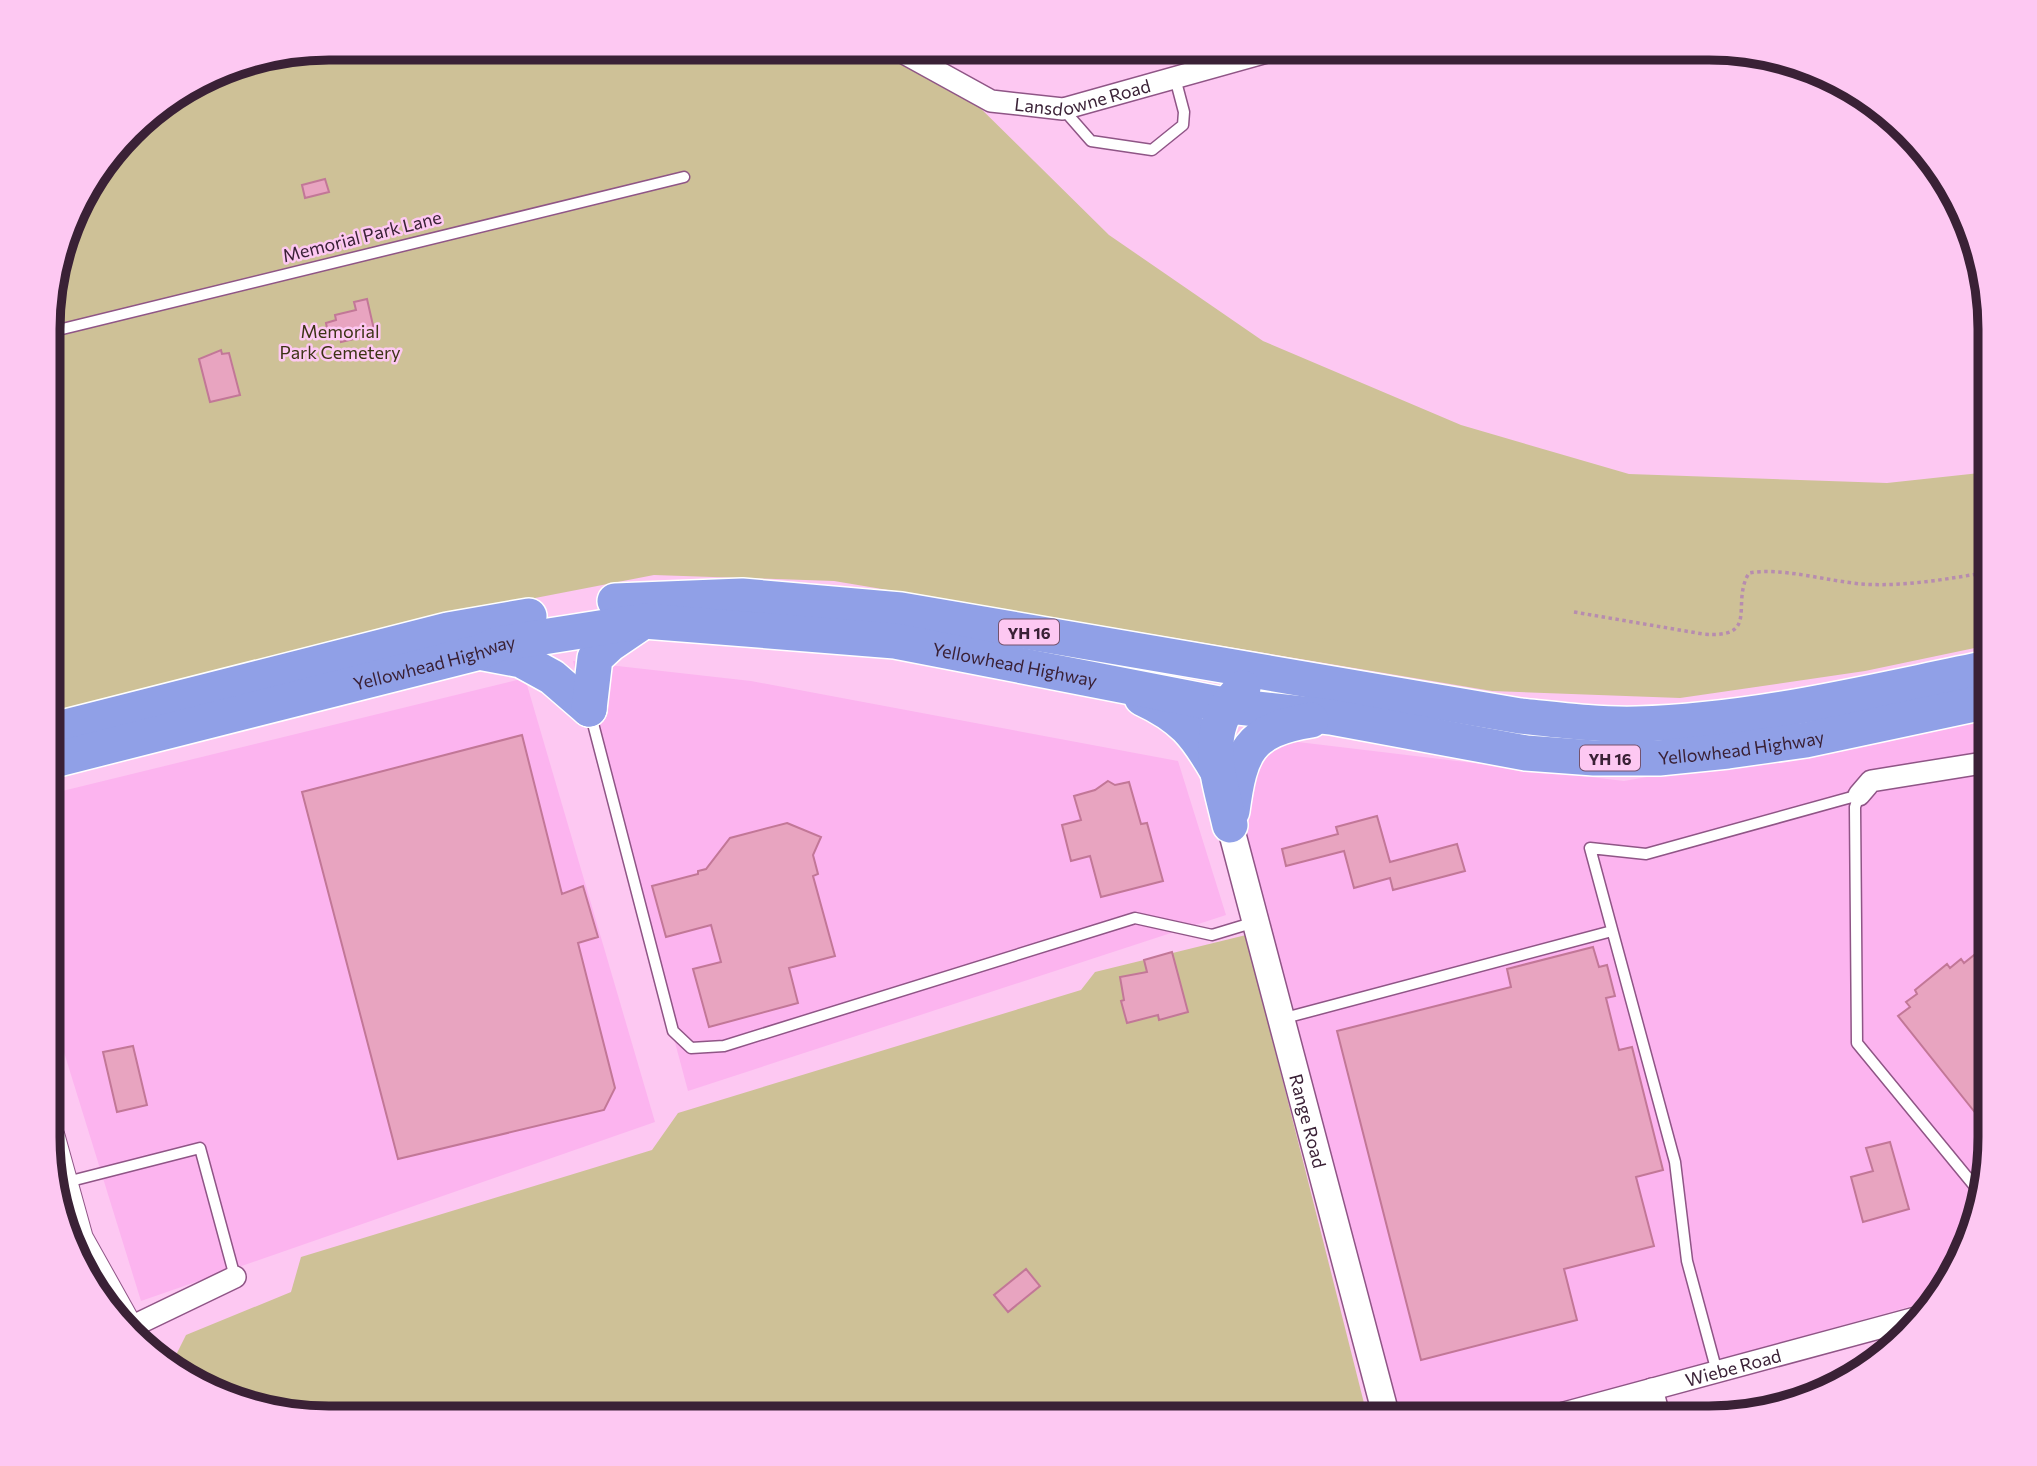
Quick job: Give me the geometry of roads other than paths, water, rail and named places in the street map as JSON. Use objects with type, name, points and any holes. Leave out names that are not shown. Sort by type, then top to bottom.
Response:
[{"type":"highway","name":"Yellowhead Highway","points":[[64,733],[448,630],[628,599],[741,596],[901,610],[1520,716],[1573,722],[1636,724],[1751,713],[1978,670]]},
{"type":"highway","name":"Yellowhead Highway","points":[[64,733],[480,652],[498,644],[644,621],[895,641],[1229,706],[1331,717],[1526,753],[1594,758],[1658,758],[1806,740],[1978,703]]},
{"type":"highway","points":[[589,709],[595,659],[610,644],[644,621]]},
{"type":"highway","points":[[480,652],[521,660],[552,677],[589,709]]},
{"type":"highway","points":[[1230,825],[1214,753],[1217,726],[1238,692],[1251,681],[1282,675]]},
{"type":"highway","points":[[1105,682],[1154,704],[1182,721],[1203,747],[1218,772]]},
{"type":"highway","points":[[1230,825],[1238,771],[1256,739],[1286,724],[1331,717]]},
{"type":"main road","points":[[85,1253],[99,1277]]},
{"type":"street","name":"Lansdowne Road","points":[[916,60],[991,101],[1063,109],[1175,78],[1215,60]]},
{"type":"street","points":[[1859,795],[1871,781],[1978,764]]},
{"type":"street","name":"Range Road","points":[[1230,825],[1384,1406]]},
{"type":"street","points":[[135,1325],[235,1278]]},
{"type":"street","name":"Wiebe Road","points":[[1590,1406],[1899,1328]]},
{"type":"street","points":[[1652,1389],[1657,1406]]},
{"type":"lane","points":[[1063,109],[1091,141],[1152,150],[1183,125],[1184,112],[1175,78]]},
{"type":"lane","name":"Memorial Park Lane","points":[[59,330],[684,177]]},
{"type":"lane","points":[[589,709],[673,1031],[691,1048],[724,1046],[1135,918],[1212,935],[1255,922]]},
{"type":"lane","points":[[1717,1372],[1687,1261],[1675,1161],[1590,848],[1646,854],[1859,795]]},
{"type":"lane","points":[[1859,795],[1855,807],[1857,1043],[1973,1183]]},
{"type":"lane","points":[[1281,1019],[1612,931]]},
{"type":"lane","points":[[64,1183],[200,1149],[235,1278]]},
{"type":"park label","name":"Memorial Park Cemetery","points":[[340,341]]}]
